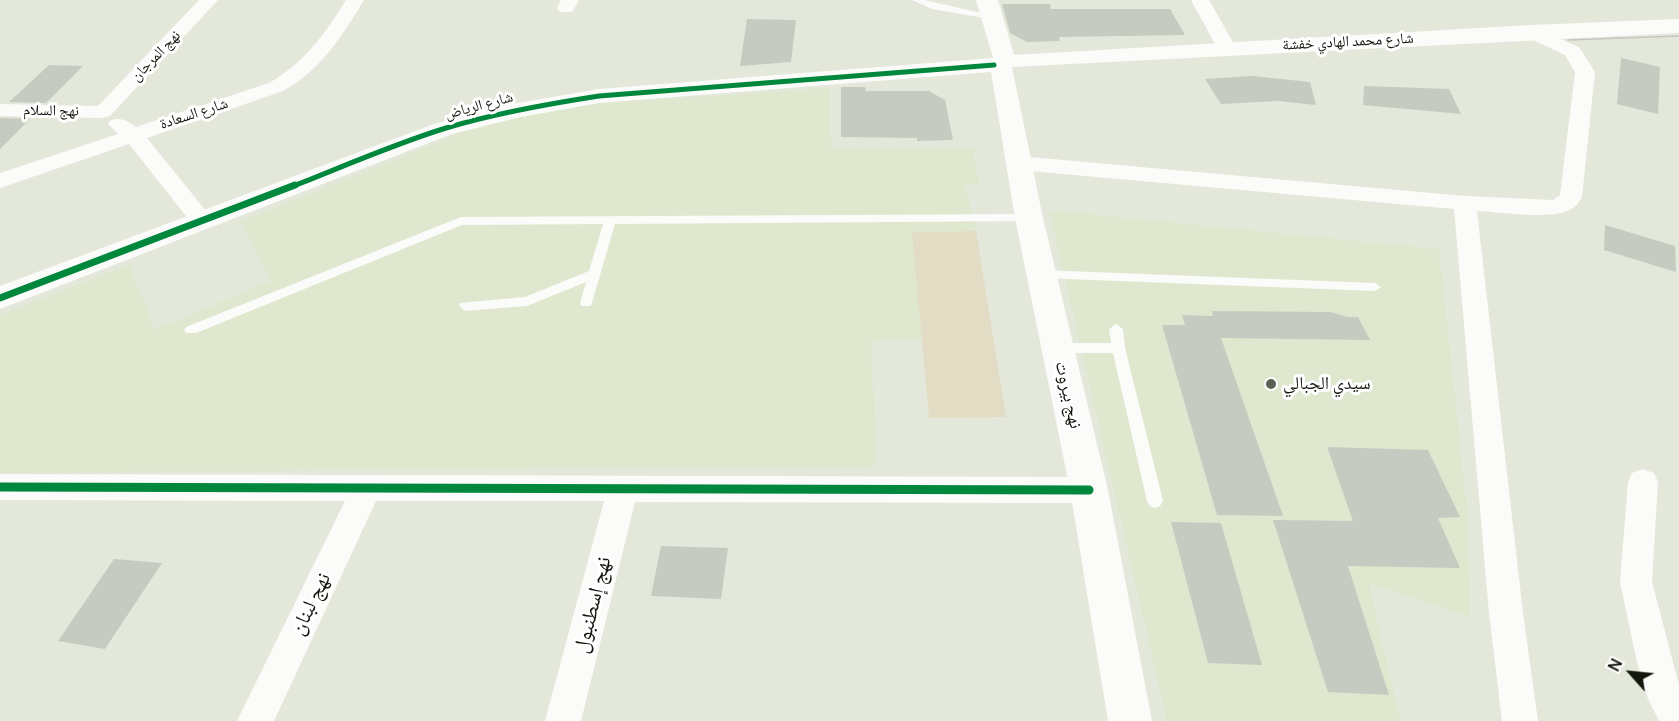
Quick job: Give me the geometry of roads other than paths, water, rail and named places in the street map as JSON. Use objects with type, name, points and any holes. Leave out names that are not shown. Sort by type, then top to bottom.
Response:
[{"type":"street","name":"نهج المرجان","points":[[102,112],[209,0]]},
{"type":"street","name":"شارع السعادة","points":[[0,181],[132,134],[276,87],[294,78],[324,48],[355,0]]},
{"type":"street","points":[[1200,0],[1227,49]]},
{"type":"street","name":"نهج بيروت","points":[[989,8],[1004,63],[1018,163],[1089,490],[1130,721]]},
{"type":"street","name":"شارع محمد الهادي خفشة","points":[[1004,63],[1531,32],[1679,26]]},
{"type":"street","points":[[1018,163],[1465,202],[1554,207],[1564,204],[1571,197],[1585,72],[1572,51],[1531,32]]},
{"type":"street","name":"شارع الرياض","points":[[0,298],[443,129],[485,116],[534,105],[599,96],[1004,63]]},
{"type":"street","name":"نهج السلام","points":[[0,110],[102,112]]},
{"type":"street","points":[[102,112],[132,134],[202,221]]},
{"type":"street","points":[[1465,202],[1506,613],[1520,721]]},
{"type":"street","points":[[1643,482],[1636,582],[1654,662],[1666,699],[1679,720]]},
{"type":"street","points":[[0,487],[1089,490]]},
{"type":"street","name":"نهج لبنان","points":[[255,721],[367,488]]},
{"type":"street","name":"نهج إسطنبول","points":[[570,720],[623,489]]},
{"type":"lane","points":[[916,0],[932,6],[989,8]]},
{"type":"lane","points":[[191,330],[461,221],[1029,218]]},
{"type":"lane","points":[[586,303],[610,220]]},
{"type":"lane","points":[[465,306],[527,301],[595,273]]},
{"type":"lane","points":[[1041,274],[1376,287]]},
{"type":"lane","points":[[1116,329],[1118,348],[1155,501]]},
{"type":"lane","points":[[1058,348],[1118,348]]},
{"type":"tram line","points":[[1568,40],[1679,36]]},
{"type":"place","name":"سيدي الجبالي","points":[[1271,384]]}]
